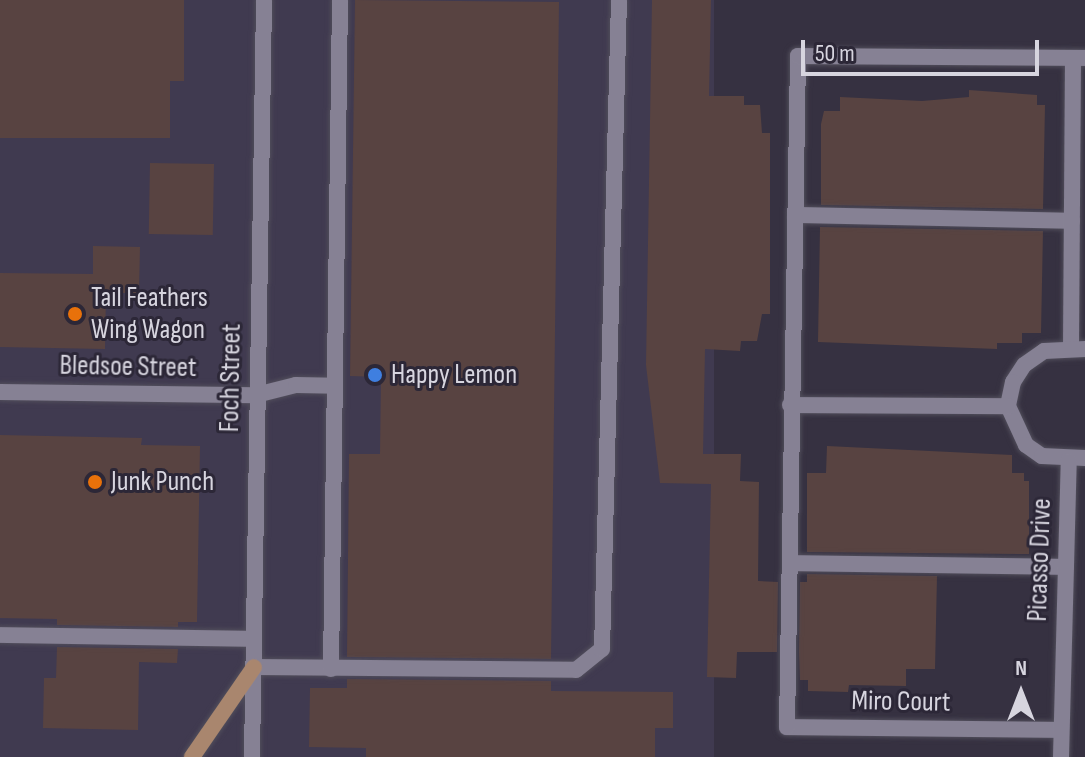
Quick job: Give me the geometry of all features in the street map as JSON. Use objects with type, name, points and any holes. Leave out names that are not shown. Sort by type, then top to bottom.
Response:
[{"type":"main road","points":[[192,757],[254,667]]},
{"type":"street","name":"Foch Street","points":[[252,757],[264,0]]},
{"type":"street","points":[[331,669],[340,0]]},
{"type":"street","points":[[254,667],[576,670],[602,649],[619,0]]},
{"type":"street","points":[[1066,567],[791,563],[790,405],[798,56],[1079,58],[1072,221],[1078,348],[1044,351],[1024,365],[1013,382],[1008,406],[1026,445],[1042,456],[1077,460]]},
{"type":"street","points":[[795,215],[1072,221]]},
{"type":"street","name":"Bledsoe Street","points":[[0,392],[256,395],[296,385],[335,386]]},
{"type":"street","points":[[790,405],[1008,406]]},
{"type":"street","name":"Picasso Drive","points":[[1061,757],[1066,567],[1077,460]]},
{"type":"street","name":"Miro Court","points":[[791,563],[787,727],[1061,730]]},
{"type":"street","points":[[0,635],[254,639]]},
{"type":"shaded area","points":[[0,0],[714,0],[714,757],[0,757]]},
{"type":"building","points":[[0,0],[184,0],[184,81],[170,81],[170,138],[0,138]]},
{"type":"building","points":[[355,0],[559,2],[551,659],[347,657],[349,454],[380,454],[381,377],[350,376]]},
{"type":"building","points":[[652,0],[711,0],[709,96],[744,96],[744,105],[760,105],[762,133],[770,133],[770,314],[762,314],[757,341],[741,341],[740,351],[705,349],[703,454],[741,454],[740,481],[759,482],[758,581],[778,582],[777,652],[737,652],[736,678],[707,677],[711,484],[660,483],[646,365]]},
{"type":"building","points":[[969,90],[1037,95],[1037,105],[1045,105],[1043,209],[821,205],[821,124],[824,111],[840,111],[840,97],[922,101],[969,97]]},
{"type":"building","points":[[150,163],[214,164],[213,235],[149,234]]},
{"type":"building","points":[[820,227],[1043,231],[1041,333],[1022,333],[1022,343],[997,343],[997,349],[818,342]]},
{"type":"building","points":[[93,246],[140,247],[139,293],[106,293],[105,349],[0,347],[0,273],[93,274]]},
{"type":"building","points":[[0,435],[142,438],[141,445],[200,446],[197,622],[178,622],[178,627],[57,625],[57,619],[0,618]]},
{"type":"building","points":[[827,446],[1012,455],[1012,473],[1024,473],[1024,481],[1029,481],[1029,554],[807,552],[807,473],[826,473]]},
{"type":"building","points":[[807,574],[937,576],[935,669],[906,669],[906,686],[849,685],[848,692],[808,691],[808,680],[800,680],[799,652],[800,582],[807,582]]},
{"type":"building","points":[[57,647],[178,649],[177,663],[139,662],[138,730],[43,728],[44,678],[56,678]]},
{"type":"building","points":[[347,679],[551,681],[551,691],[673,692],[673,728],[655,728],[655,757],[366,757],[366,748],[309,747],[310,688],[347,688]]},
{"type":"place","name":"Tail Feathers Wing Wagon","points":[[75,314]]},
{"type":"place","name":"Happy Lemon","points":[[375,375]]},
{"type":"place","name":"Junk Punch","points":[[95,482]]}]
